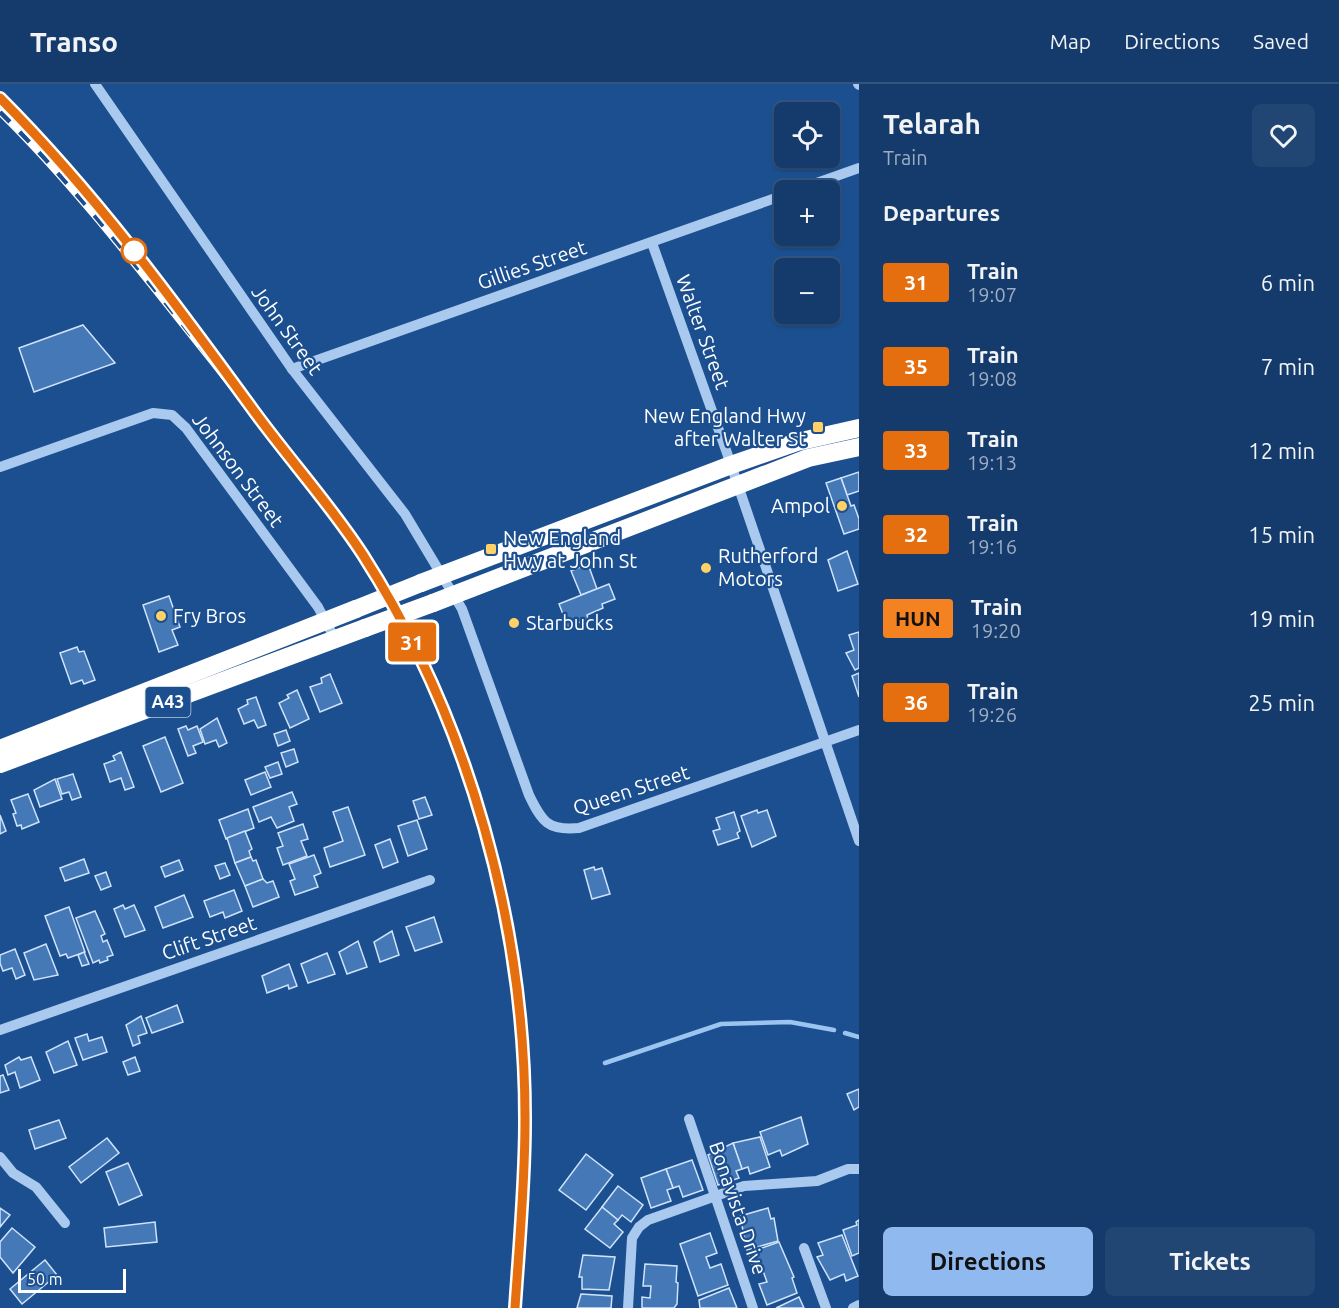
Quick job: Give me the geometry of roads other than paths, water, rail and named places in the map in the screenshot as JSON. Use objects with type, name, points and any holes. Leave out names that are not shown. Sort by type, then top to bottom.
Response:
[{"type":"highway","name":"A43","points":[[0,749],[441,575],[731,465],[797,442],[859,428]]},
{"type":"highway","name":"A43","points":[[0,765],[433,603],[808,458],[859,447]]},
{"type":"street","name":"John Street","points":[[94,84],[292,369],[405,514],[453,595]]},
{"type":"street","points":[[825,180],[859,168]]},
{"type":"street","name":"Gillies Street","points":[[292,369],[774,199]]},
{"type":"street","name":"Walter Street","points":[[652,243],[731,465],[859,841]]},
{"type":"street","name":"Johnson Street","points":[[0,467],[153,413],[171,415],[186,428],[318,607],[335,639]]},
{"type":"street","name":"Queen Street","points":[[453,595],[462,609],[529,795],[544,820],[558,829],[579,828],[859,730]]},
{"type":"street","name":"Clift Street","points":[[0,1030],[429,880]]},
{"type":"street","name":"Bonavista Drive","points":[[689,1119],[753,1308]]},
{"type":"street","points":[[0,1157],[13,1173],[36,1187],[65,1223]]},
{"type":"street","points":[[628,1308],[632,1238],[639,1227],[648,1220],[744,1186],[817,1181],[848,1169],[859,1169]]},
{"type":"street","points":[[804,1248],[826,1308]]},
{"type":"street","points":[[853,1308],[859,1305]]},
{"type":"waterway","points":[[605,1063],[721,1024],[790,1022],[834,1030]]},
{"type":"waterway","points":[[845,1033],[859,1037]]},
{"type":"railway","points":[[0,98],[64,167]]},
{"type":"railway","points":[[0,112],[112,236],[352,540],[400,619],[433,686],[460,754],[482,825],[499,897],[512,970],[521,1043],[525,1117],[515,1308]]},
{"type":"train","name":"31","points":[[0,98],[31,129],[136,253],[362,554],[412,642],[437,698],[471,785],[503,908],[514,973],[521,1042],[525,1121],[515,1308]]},
{"type":"place","name":"New England Hwy after Walter St","points":[[818,427]]},
{"type":"place","name":"Ampol","points":[[842,506]]},
{"type":"place","name":"New England Hwy at John St","points":[[491,549]]},
{"type":"place","name":"Rutherford Motors","points":[[706,568]]},
{"type":"place","name":"Fry Bros","points":[[161,616]]},
{"type":"place","name":"Starbucks","points":[[514,623]]}]
